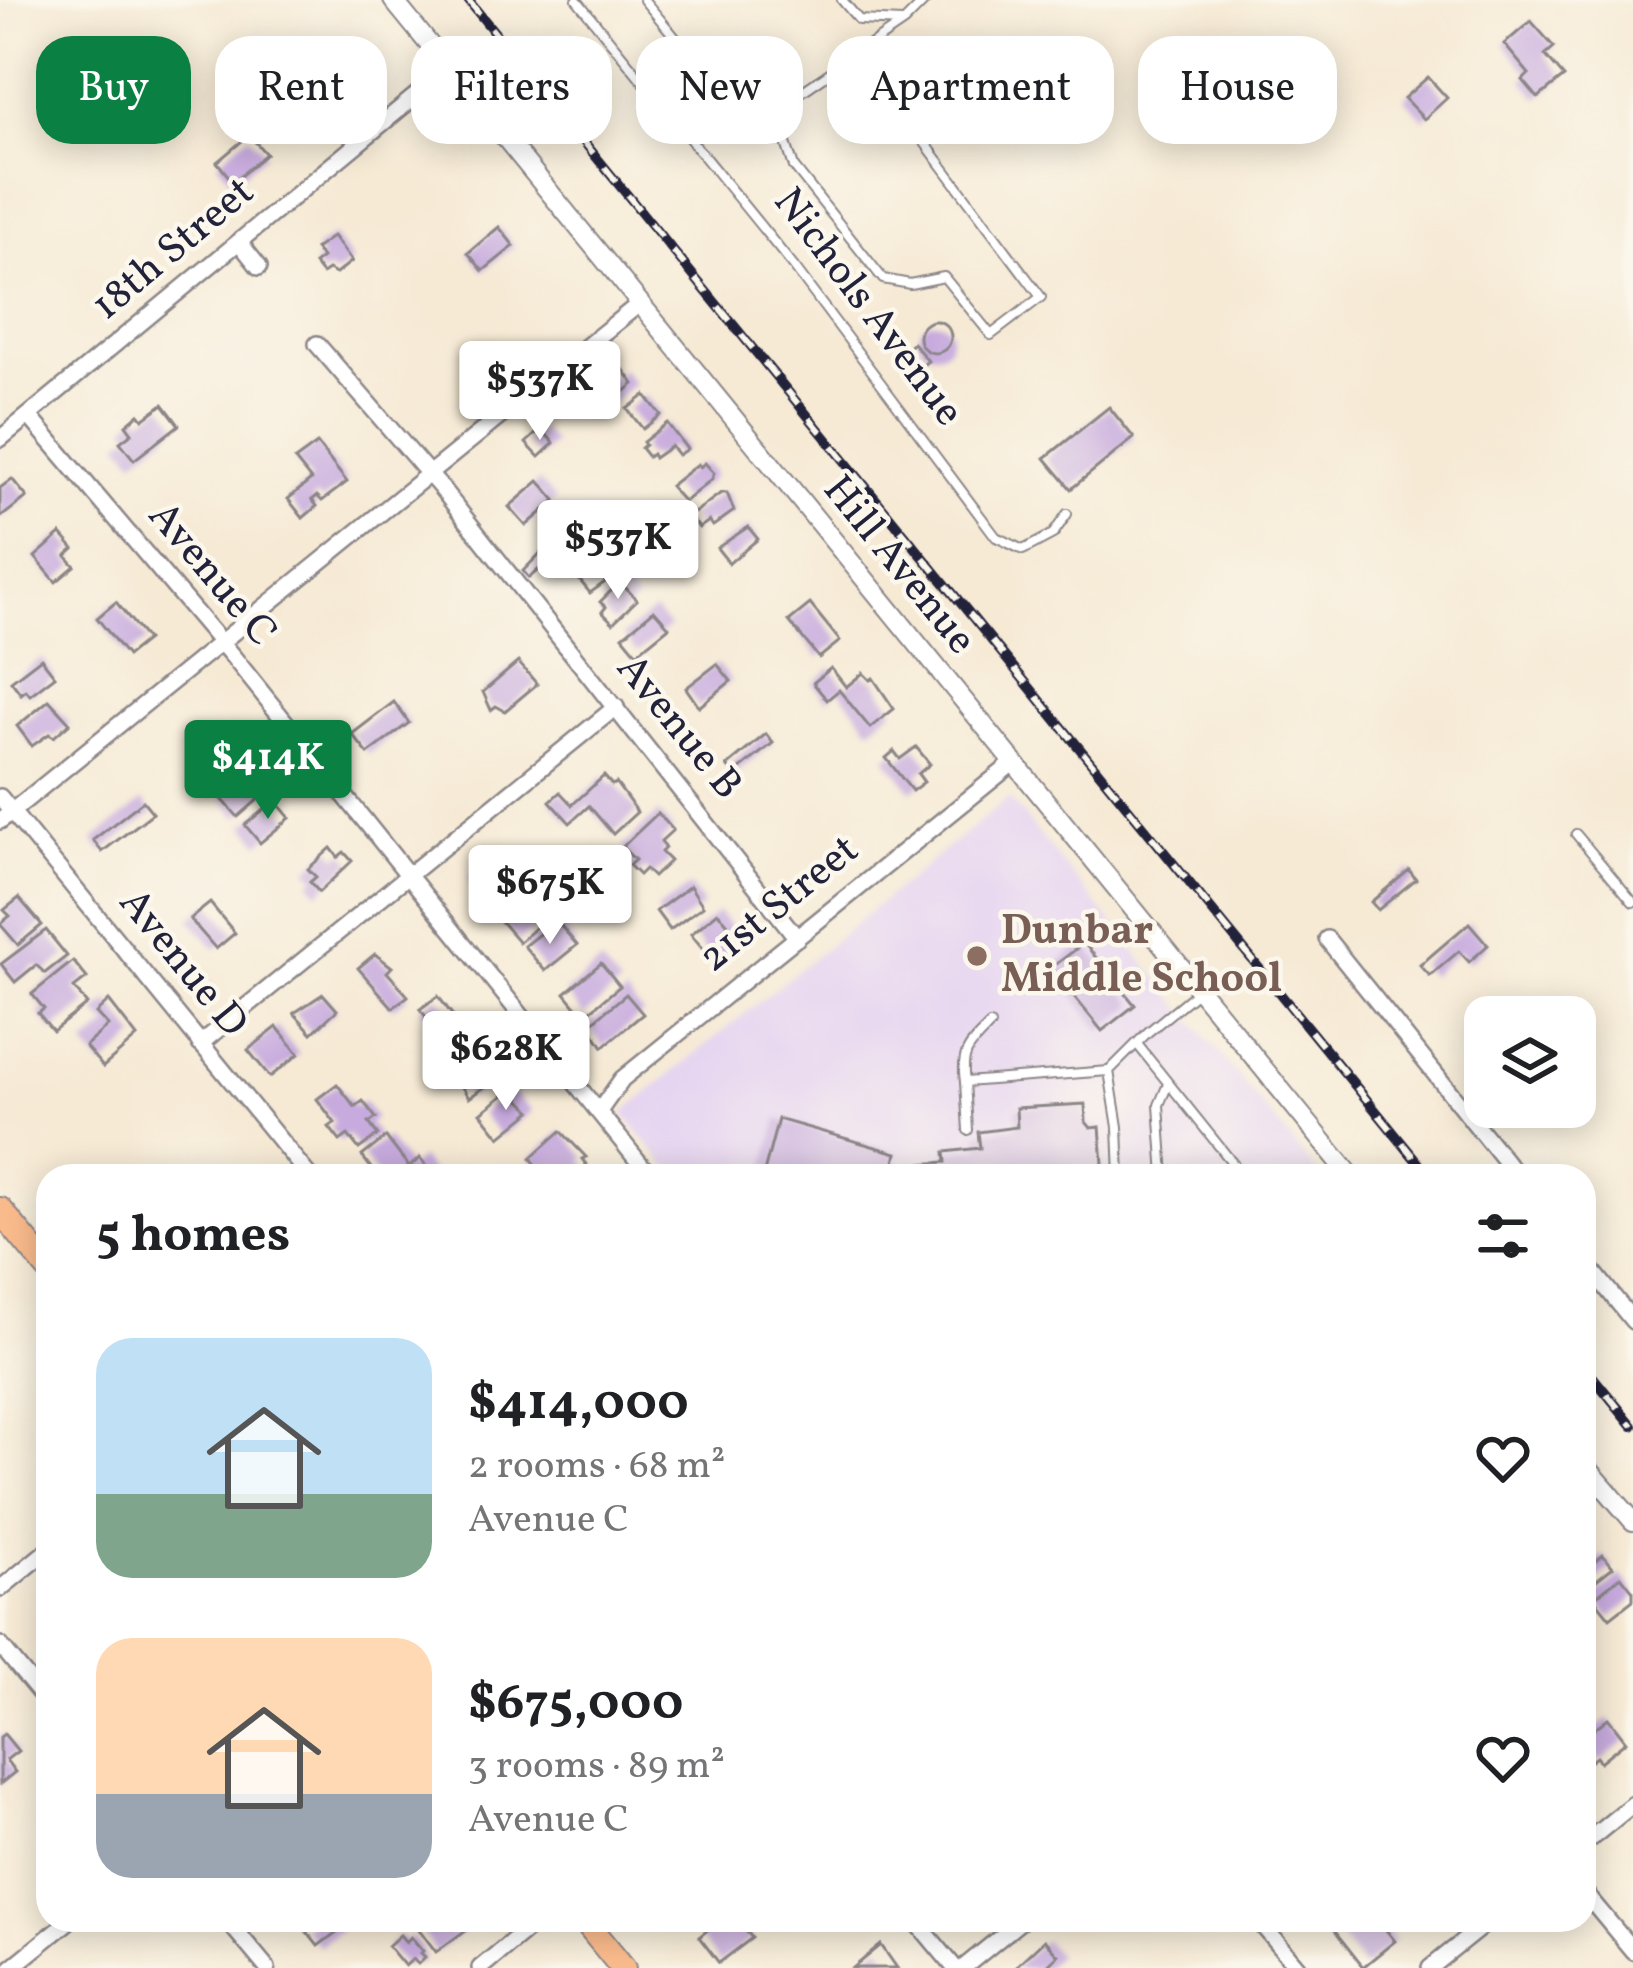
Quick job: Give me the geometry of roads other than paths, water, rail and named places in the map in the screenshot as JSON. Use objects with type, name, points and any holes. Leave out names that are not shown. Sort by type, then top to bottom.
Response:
[{"type":"main road","points":[[0,1210],[36,1254]]},
{"type":"main road","points":[[594,1932],[623,1968]]},
{"type":"street","name":"Hill Avenue","points":[[393,0],[422,36]]},
{"type":"street","name":"18th Street","points":[[0,440],[411,100]]},
{"type":"street","name":"Hill Avenue","points":[[509,144],[1341,1164]]},
{"type":"street","points":[[239,242],[259,267]]},
{"type":"street","points":[[6,816],[639,304]]},
{"type":"street","name":"Avenue B","points":[[316,344],[429,474],[797,938]]},
{"type":"street","name":"Avenue C","points":[[29,416],[221,642],[641,1164]]},
{"type":"street","points":[[200,1044],[616,707]]},
{"type":"street","name":"21st Street","points":[[600,1110],[622,1079],[1013,764]]},
{"type":"street","name":"Avenue D","points":[[0,797],[6,816],[299,1164]]},
{"type":"street","points":[[1327,939],[1507,1164]]},
{"type":"street","points":[[1596,1275],[1633,1321]]},
{"type":"street","points":[[1596,1478],[1633,1521]]},
{"type":"street","points":[[0,1589],[36,1560]]},
{"type":"street","points":[[0,1645],[36,1688]]},
{"type":"street","points":[[1596,1834],[1633,1804]]},
{"type":"street","points":[[1596,1906],[1633,1951]]},
{"type":"street","points":[[11,1968],[55,1932]]},
{"type":"street","points":[[237,1932],[267,1968]]},
{"type":"street","points":[[480,1968],[524,1932]]},
{"type":"street","points":[[926,1932],[959,1968],[1006,1932]]},
{"type":"street","points":[[1268,1932],[1298,1968]]},
{"type":"street","points":[[1430,1968],[1475,1932]]},
{"type":"lane","name":"Nichols Avenue","points":[[577,0],[794,267],[997,537],[1023,550],[1053,534],[1067,514]]},
{"type":"lane","points":[[644,0],[674,36]]},
{"type":"lane","points":[[842,0],[859,20],[904,22]]},
{"type":"lane","points":[[884,36],[926,0]]},
{"type":"lane","points":[[787,144],[794,167],[883,279],[910,284],[944,277],[991,335],[1041,297],[926,144]]},
{"type":"lane","points":[[1576,834],[1633,902]]},
{"type":"lane","points":[[964,1082],[1108,1071],[1199,990]]},
{"type":"lane","points":[[968,1130],[962,1063],[970,1046],[990,1025]]},
{"type":"lane","points":[[1137,1044],[1233,1164]]},
{"type":"lane","points":[[1108,1071],[1120,1164]]},
{"type":"lane","points":[[1163,1164],[1159,1105],[1168,1084]]},
{"type":"railway","points":[[468,0],[1419,1164]]},
{"type":"railway","points":[[1596,1381],[1633,1426]]},
{"type":"place","name":"Dunbar Middle School","points":[[977,956]]}]
